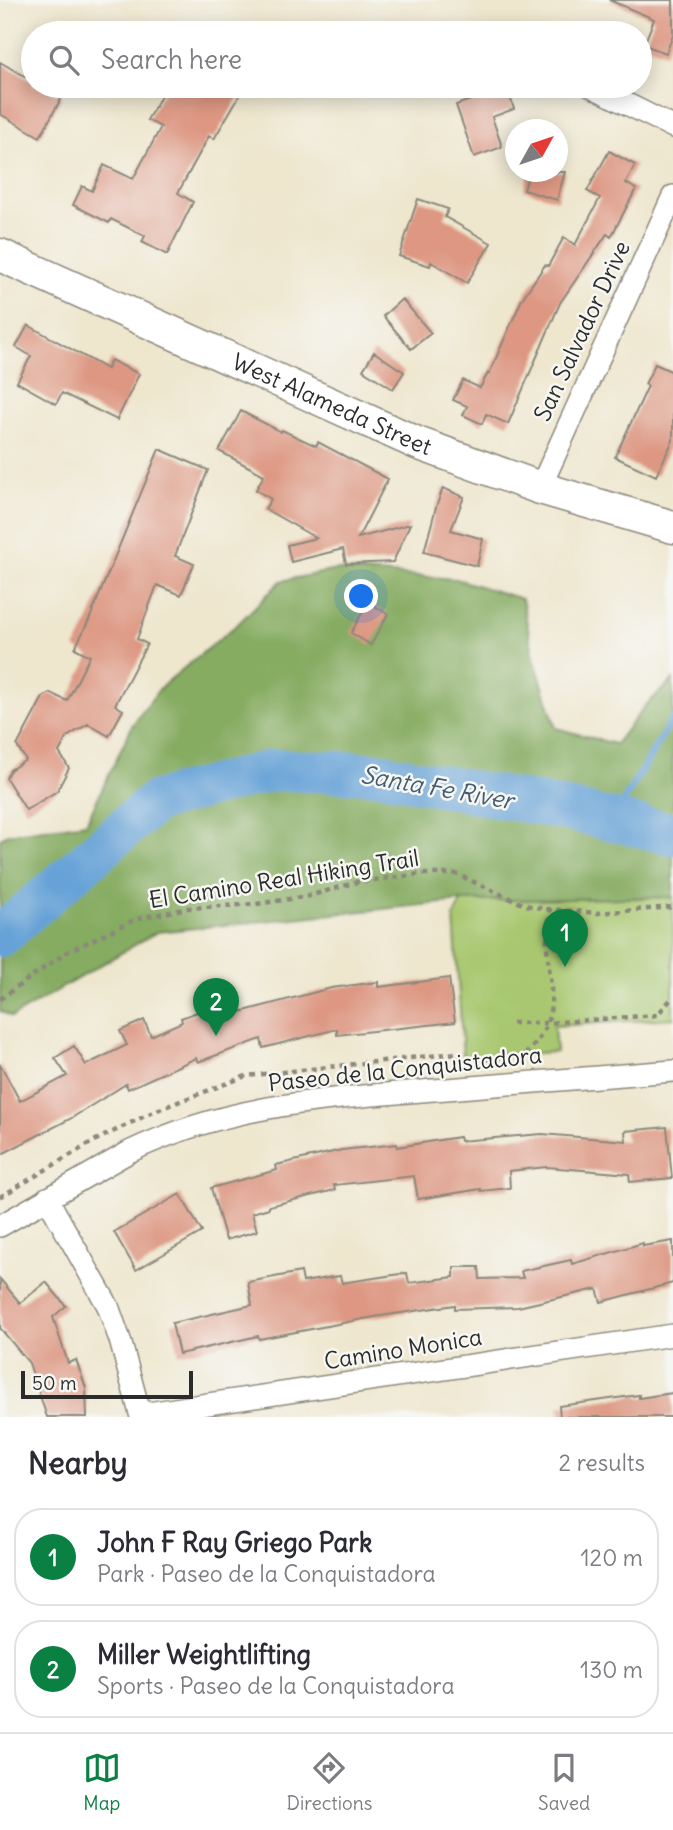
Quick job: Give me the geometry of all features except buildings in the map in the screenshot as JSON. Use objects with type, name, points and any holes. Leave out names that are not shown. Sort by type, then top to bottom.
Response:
[{"type":"street","points":[[615,98],[673,127]]},
{"type":"street","name":"San Salvador Drive","points":[[540,488],[673,196]]},
{"type":"street","name":"West Alameda Street","points":[[0,255],[379,427],[457,459],[540,488],[673,527]]},
{"type":"street","name":"Paseo de la Conquistadora","points":[[0,1226],[107,1163],[151,1141],[231,1115],[299,1101],[673,1071]]},
{"type":"street","points":[[47,1198],[108,1306],[141,1416]]},
{"type":"street","name":"Camino Monica","points":[[141,1416],[673,1335]]},
{"type":"path","name":"El Camino Real Hiking Trail","points":[[0,999],[67,952],[136,919],[188,908],[256,904],[309,896],[357,882],[421,874],[456,874],[525,905],[550,909],[598,913],[673,907]]},
{"type":"path","points":[[0,1197],[94,1141],[157,1110],[246,1076],[457,1053],[463,1061],[524,1056],[538,1042],[551,1013],[553,991],[546,944],[550,909]]},
{"type":"path","points":[[512,1023],[657,1015],[673,997]]},
{"type":"green space","points":[[336,570],[456,579],[522,599],[534,658],[556,728],[615,744],[645,706],[673,680],[673,897],[461,901],[157,932],[12,1017],[0,1011],[0,838],[8,834],[86,823],[133,724],[161,687],[239,623],[281,581]]},
{"type":"green space","points":[[673,897],[673,1018],[554,1026],[556,1052],[463,1057],[454,917],[461,901]]},
{"type":"waterway","points":[[612,820],[673,718]]},
{"type":"waterway","name":"Santa Fe River","points":[[0,936],[156,801],[273,770],[378,773],[577,812],[673,834]]},
{"type":"place","name":"John F Ray Griego Park","points":[[565,967]]},
{"type":"place","name":"Miller Weightlifting","points":[[216,1036]]}]
